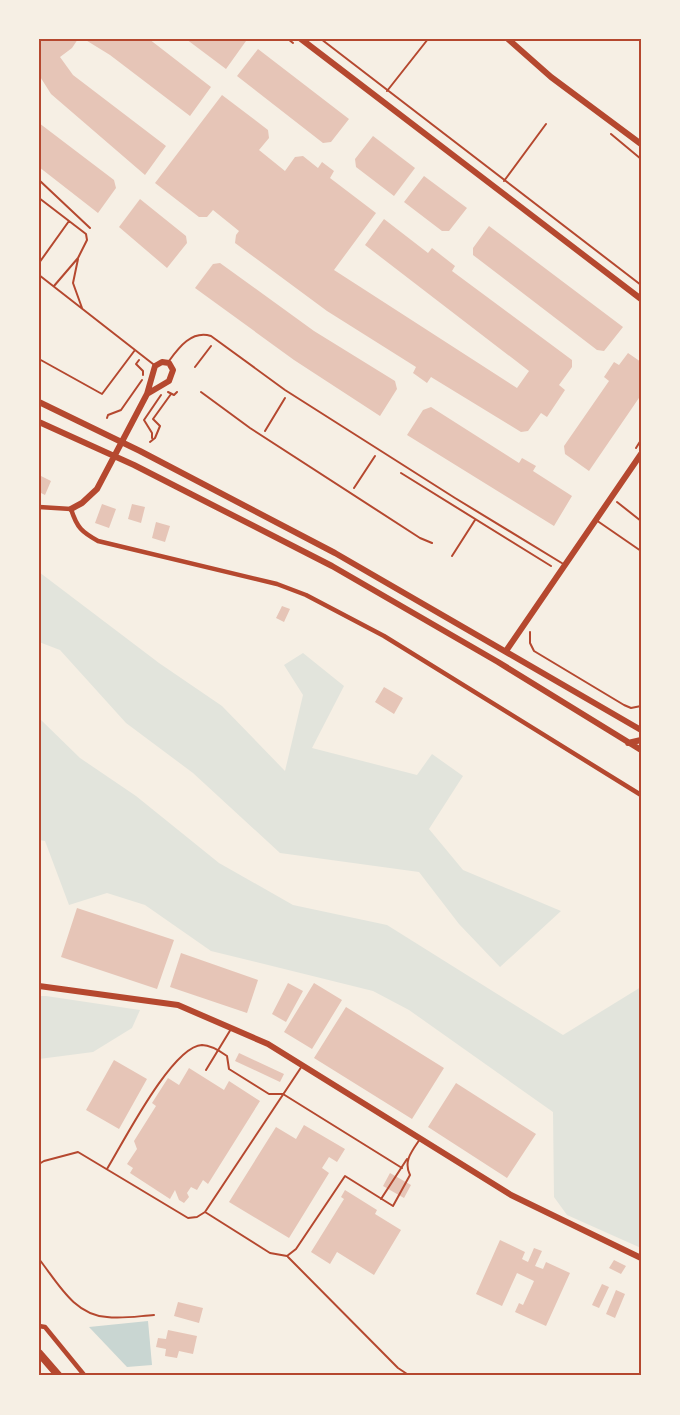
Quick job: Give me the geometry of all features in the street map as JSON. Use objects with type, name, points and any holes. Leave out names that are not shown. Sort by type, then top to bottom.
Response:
[{"type":"highway","points":[[39,1353],[59,1376]]},
{"type":"street","points":[[301,39],[641,299]]},
{"type":"street","points":[[511,40],[551,77],[641,144]]},
{"type":"street","points":[[39,507],[71,509],[92,496],[147,394],[155,366],[162,362],[172,366],[171,378],[147,394]]},
{"type":"street","points":[[39,402],[335,553],[641,730]]},
{"type":"street","points":[[39,422],[114,456],[332,566],[498,662],[641,750]]},
{"type":"street","points":[[506,651],[641,454]]},
{"type":"street","points":[[71,509],[79,528],[98,541],[277,584],[342,612],[641,795]]},
{"type":"street","points":[[628,743],[641,740]]},
{"type":"street","points":[[39,986],[163,1001],[178,1005],[268,1044],[511,1195],[641,1258]]},
{"type":"street","points":[[39,1326],[45,1327],[85,1376]]},
{"type":"lane","points":[[39,198],[86,234],[87,240],[78,258],[54,286]]},
{"type":"lane","points":[[39,262],[70,221]]},
{"type":"lane","points":[[78,258],[73,283],[81,308]]},
{"type":"lane","points":[[39,275],[155,366]]},
{"type":"lane","points":[[167,363],[191,338],[201,334],[211,336],[285,390],[565,565]]},
{"type":"lane","points":[[39,359],[102,394],[135,350]]},
{"type":"lane","points":[[201,392],[262,436],[420,538],[432,543]]},
{"type":"lane","points":[[595,520],[641,551]]},
{"type":"lane","points":[[206,1070],[232,1028]]},
{"type":"lane","points":[[107,1169],[166,1072],[180,1056],[202,1045],[218,1050],[227,1056],[229,1069],[268,1094],[283,1094],[402,1168]]},
{"type":"lane","points":[[39,1164],[78,1152],[188,1218],[197,1217],[204,1212],[302,1065]]},
{"type":"lane","points":[[381,1199],[420,1139]]},
{"type":"lane","points":[[287,1256],[296,1249],[345,1176],[393,1206],[410,1175],[407,1159]]},
{"type":"lane","points":[[204,1212],[270,1253],[287,1256],[398,1368],[410,1376]]},
{"type":"lane","points":[[39,1259],[81,1310],[108,1318],[154,1315]]},
{"type":"path","points":[[322,39],[641,285]]},
{"type":"path","points":[[387,91],[428,39]]},
{"type":"path","points":[[504,181],[546,124]]},
{"type":"path","points":[[39,180],[90,228]]},
{"type":"path","points":[[107,418],[120,410],[143,379],[143,371],[138,369],[136,364],[139,360]]},
{"type":"path","points":[[171,393],[153,418],[160,426],[155,438],[151,440],[152,433],[144,420],[164,392],[171,393],[174,395],[177,392]]},
{"type":"path","points":[[262,436],[285,398]]},
{"type":"path","points":[[351,493],[375,456]]},
{"type":"path","points":[[612,509],[617,502],[641,521]]},
{"type":"path","points":[[452,556],[475,520]]},
{"type":"path","points":[[531,628],[530,643],[534,651],[624,705],[631,708],[641,706]]},
{"type":"shaded area","points":[[39,572],[159,663],[222,706],[285,771],[303,695],[284,665],[303,653],[344,686],[312,748],[417,775],[432,754],[463,776],[429,829],[463,870],[561,911],[500,967],[459,924],[419,872],[280,853],[193,773],[126,723],[60,650],[39,642]]},
{"type":"shaded area","points":[[39,718],[80,758],[136,796],[219,863],[293,905],[387,925],[563,1035],[641,987],[641,1248],[567,1215],[554,1197],[553,1112],[409,1010],[373,991],[211,951],[145,905],[107,893],[69,905],[45,841],[39,840]]},
{"type":"shaded area","points":[[39,996],[140,1010],[132,1028],[93,1052],[39,1059]]},
{"type":"shaded area","points":[[148,1321],[152,1365],[127,1367],[89,1327]]},
{"type":"building","points":[[39,39],[78,39],[72,48],[60,57],[73,75],[166,146],[145,175],[51,94],[39,75]]},
{"type":"building","points":[[84,39],[149,39],[211,87],[190,116],[110,55]]},
{"type":"building","points":[[186,39],[244,39],[246,41],[226,69]]},
{"type":"building","points":[[258,49],[349,119],[331,142],[323,143],[237,76]]},
{"type":"building","points":[[222,95],[268,130],[269,138],[259,150],[285,171],[295,157],[303,156],[318,168],[322,162],[334,171],[330,178],[376,213],[334,270],[517,388],[529,371],[365,245],[384,219],[428,253],[432,248],[455,266],[452,271],[572,360],[572,367],[559,385],[565,390],[547,417],[541,413],[528,431],[521,432],[431,377],[427,383],[413,373],[416,367],[327,311],[235,243],[239,231],[213,210],[207,217],[199,217],[155,183]]},
{"type":"building","points":[[39,123],[114,180],[116,188],[98,213],[39,167]]},
{"type":"building","points":[[373,136],[415,168],[394,196],[356,167],[355,159]]},
{"type":"building","points":[[424,176],[467,208],[449,231],[442,231],[404,202]]},
{"type":"building","points":[[140,199],[186,236],[187,243],[167,268],[119,227]]},
{"type":"building","points":[[489,226],[623,327],[604,351],[597,350],[473,255],[473,248]]},
{"type":"building","points":[[220,263],[314,331],[395,381],[397,389],[380,416],[294,360],[195,288],[213,264]]},
{"type":"building","points":[[628,353],[641,362],[641,395],[589,471],[565,454],[564,446],[609,381],[604,377],[614,362],[619,365]]},
{"type":"building","points":[[431,407],[519,463],[522,458],[536,466],[533,471],[572,496],[554,526],[407,435],[423,410]]},
{"type":"building","points":[[39,475],[51,481],[45,495],[39,492]]},
{"type":"building","points":[[102,504],[116,509],[109,528],[95,523]]},
{"type":"building","points":[[132,504],[145,507],[141,523],[128,519]]},
{"type":"building","points":[[156,522],[170,526],[165,542],[152,538]]},
{"type":"building","points":[[282,606],[290,609],[284,622],[276,618]]},
{"type":"building","points":[[384,687],[403,698],[394,714],[375,702]]},
{"type":"building","points":[[77,908],[174,940],[157,989],[61,957]]},
{"type":"building","points":[[181,953],[258,980],[247,1013],[170,987]]},
{"type":"building","points":[[288,983],[303,991],[286,1022],[272,1014]]},
{"type":"building","points":[[314,983],[342,1000],[312,1049],[284,1032]]},
{"type":"building","points":[[346,1007],[444,1068],[412,1119],[314,1058]]},
{"type":"building","points":[[239,1053],[284,1074],[280,1082],[235,1061]]},
{"type":"building","points":[[114,1060],[147,1079],[119,1129],[86,1110]]},
{"type":"building","points":[[189,1068],[224,1090],[229,1081],[260,1101],[208,1184],[203,1180],[197,1190],[191,1187],[187,1193],[189,1197],[184,1203],[179,1200],[175,1190],[170,1199],[130,1173],[133,1168],[127,1164],[137,1149],[134,1141],[156,1106],[152,1103],[168,1078],[179,1085]]},
{"type":"building","points":[[456,1083],[536,1134],[507,1178],[428,1127]]},
{"type":"building","points":[[304,1125],[345,1149],[337,1162],[329,1157],[322,1168],[329,1173],[289,1238],[229,1202],[276,1127],[296,1139]]},
{"type":"building","points":[[390,1173],[411,1185],[404,1198],[383,1186]]},
{"type":"building","points":[[345,1190],[377,1210],[375,1214],[401,1230],[374,1275],[337,1252],[330,1264],[311,1252],[344,1199],[341,1197]]},
{"type":"building","points":[[500,1240],[525,1252],[522,1259],[528,1262],[534,1248],[542,1251],[535,1266],[543,1269],[546,1262],[570,1273],[546,1326],[515,1312],[519,1303],[523,1305],[534,1281],[517,1273],[502,1306],[476,1294]]},
{"type":"building","points":[[614,1260],[626,1266],[621,1274],[609,1268]]},
{"type":"building","points":[[602,1284],[609,1287],[599,1308],[592,1305]]},
{"type":"building","points":[[616,1290],[625,1294],[615,1318],[606,1314]]},
{"type":"building","points":[[178,1302],[203,1308],[199,1323],[174,1316]]},
{"type":"building","points":[[168,1330],[197,1336],[193,1354],[179,1351],[177,1358],[165,1356],[166,1349],[156,1347],[158,1338],[166,1339]]}]
